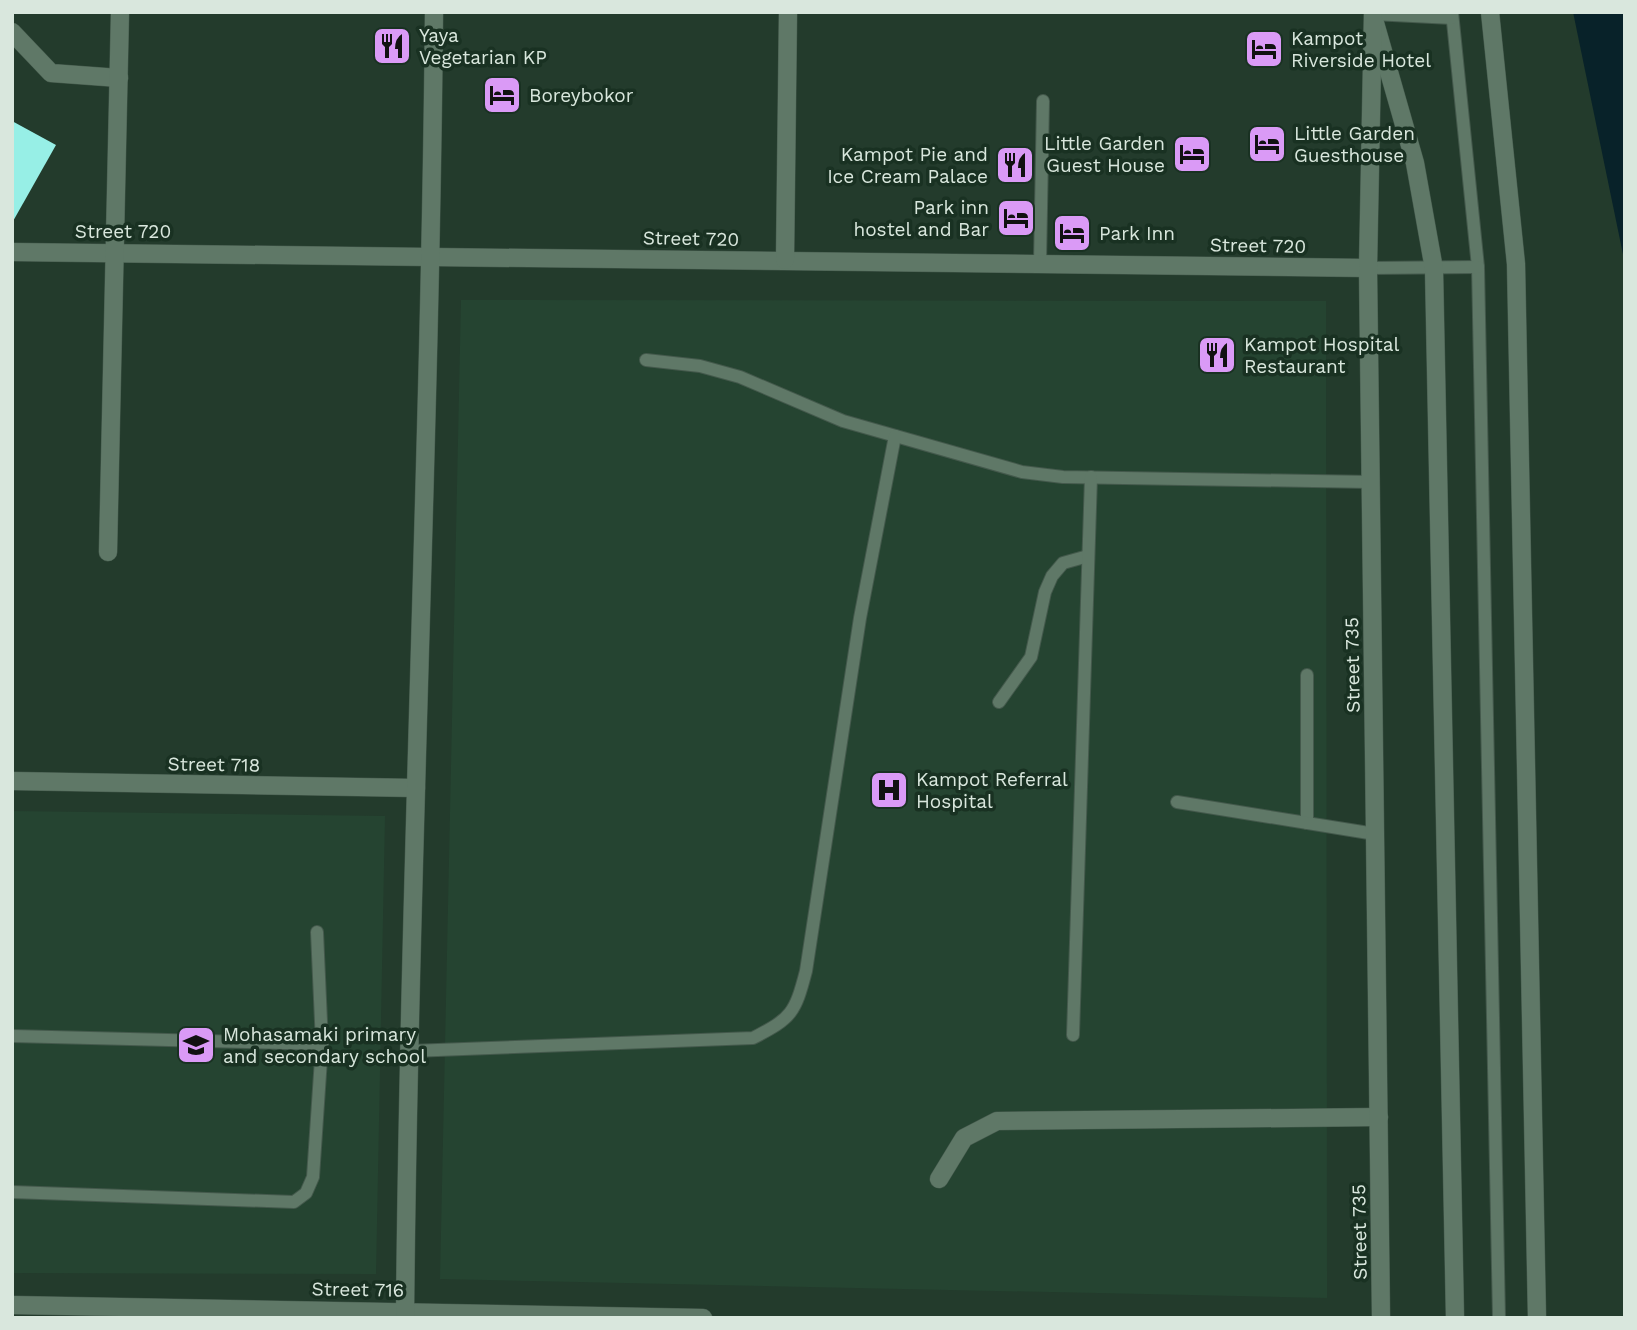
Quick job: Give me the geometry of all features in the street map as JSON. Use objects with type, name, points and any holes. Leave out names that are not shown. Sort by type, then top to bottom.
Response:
[{"type":"street","points":[[108,552],[120,12]]},
{"type":"street","points":[[405,1314],[416,788],[432,255],[434,12]]},
{"type":"street","points":[[785,260],[788,12]]},
{"type":"street","points":[[1490,12],[1516,264],[1537,1318]]},
{"type":"street","points":[[1373,13],[1415,163],[1434,269],[1455,1318]]},
{"type":"street","name":"Street 735","points":[[1373,13],[1368,268],[1381,1318]]},
{"type":"street","points":[[12,32],[51,73],[119,78]]},
{"type":"street","name":"Street 720","points":[[12,252],[1368,268]]},
{"type":"street","name":"Street 718","points":[[12,781],[416,788]]},
{"type":"street","points":[[939,1178],[964,1138],[997,1121],[1378,1117]]},
{"type":"street","name":"Street 716","points":[[12,1305],[703,1318]]},
{"type":"lane","points":[[1373,13],[1452,15],[1478,267],[1499,1318]]},
{"type":"lane","points":[[1040,263],[1043,101]]},
{"type":"lane","points":[[1368,268],[1478,267]]},
{"type":"lane","points":[[646,360],[700,366],[740,377],[843,421],[1022,472],[1091,477],[1371,482]]},
{"type":"lane","points":[[411,1051],[754,1038],[783,1023],[798,1002],[806,971],[860,618],[895,436]]},
{"type":"lane","points":[[1073,1035],[1091,477]]},
{"type":"lane","points":[[999,702],[1021,675],[1031,657],[1045,592],[1052,576],[1063,563],[1088,555]]},
{"type":"lane","points":[[1307,675],[1307,823]]},
{"type":"lane","points":[[1177,802],[1375,834]]},
{"type":"lane","points":[[12,1192],[294,1202],[306,1193],[313,1177],[322,1044],[317,932]]},
{"type":"lane","points":[[12,1036],[322,1044]]},
{"type":"shaded area","name":"Kampot Referral Hospital","points":[[461,300],[1326,301],[1327,1298],[440,1279]]},
{"type":"shaded area","name":"Mohasamaki primary and secondary school","points":[[12,811],[385,816],[376,1274],[12,1273]]},
{"type":"water","points":[[1573,12],[1625,12],[1625,264]]},
{"type":"building","points":[[12,121],[56,145],[12,223]]},
{"type":"place","name":"Yaya Vegetarian KP","points":[[392,46]]},
{"type":"place","name":"Kampot Riverside Hotel","points":[[1264,49]]},
{"type":"place","name":"Boreybokor","points":[[502,95]]},
{"type":"place","name":"Little Garden Guesthouse","points":[[1267,144]]},
{"type":"place","name":"Little Garden Guest House","points":[[1192,154]]},
{"type":"place","name":"Kampot Pie and Ice Cream Palace","points":[[1015,165]]},
{"type":"place","name":"Park inn hostel and Bar","points":[[1016,218]]},
{"type":"place","name":"Park Inn","points":[[1072,233]]},
{"type":"place","name":"Kampot Hospital Restaurant","points":[[1217,355]]},
{"type":"place","name":"Kampot Referral Hospital","points":[[889,790]]},
{"type":"place","name":"Mohasamaki primary and secondary school","points":[[196,1045]]}]
